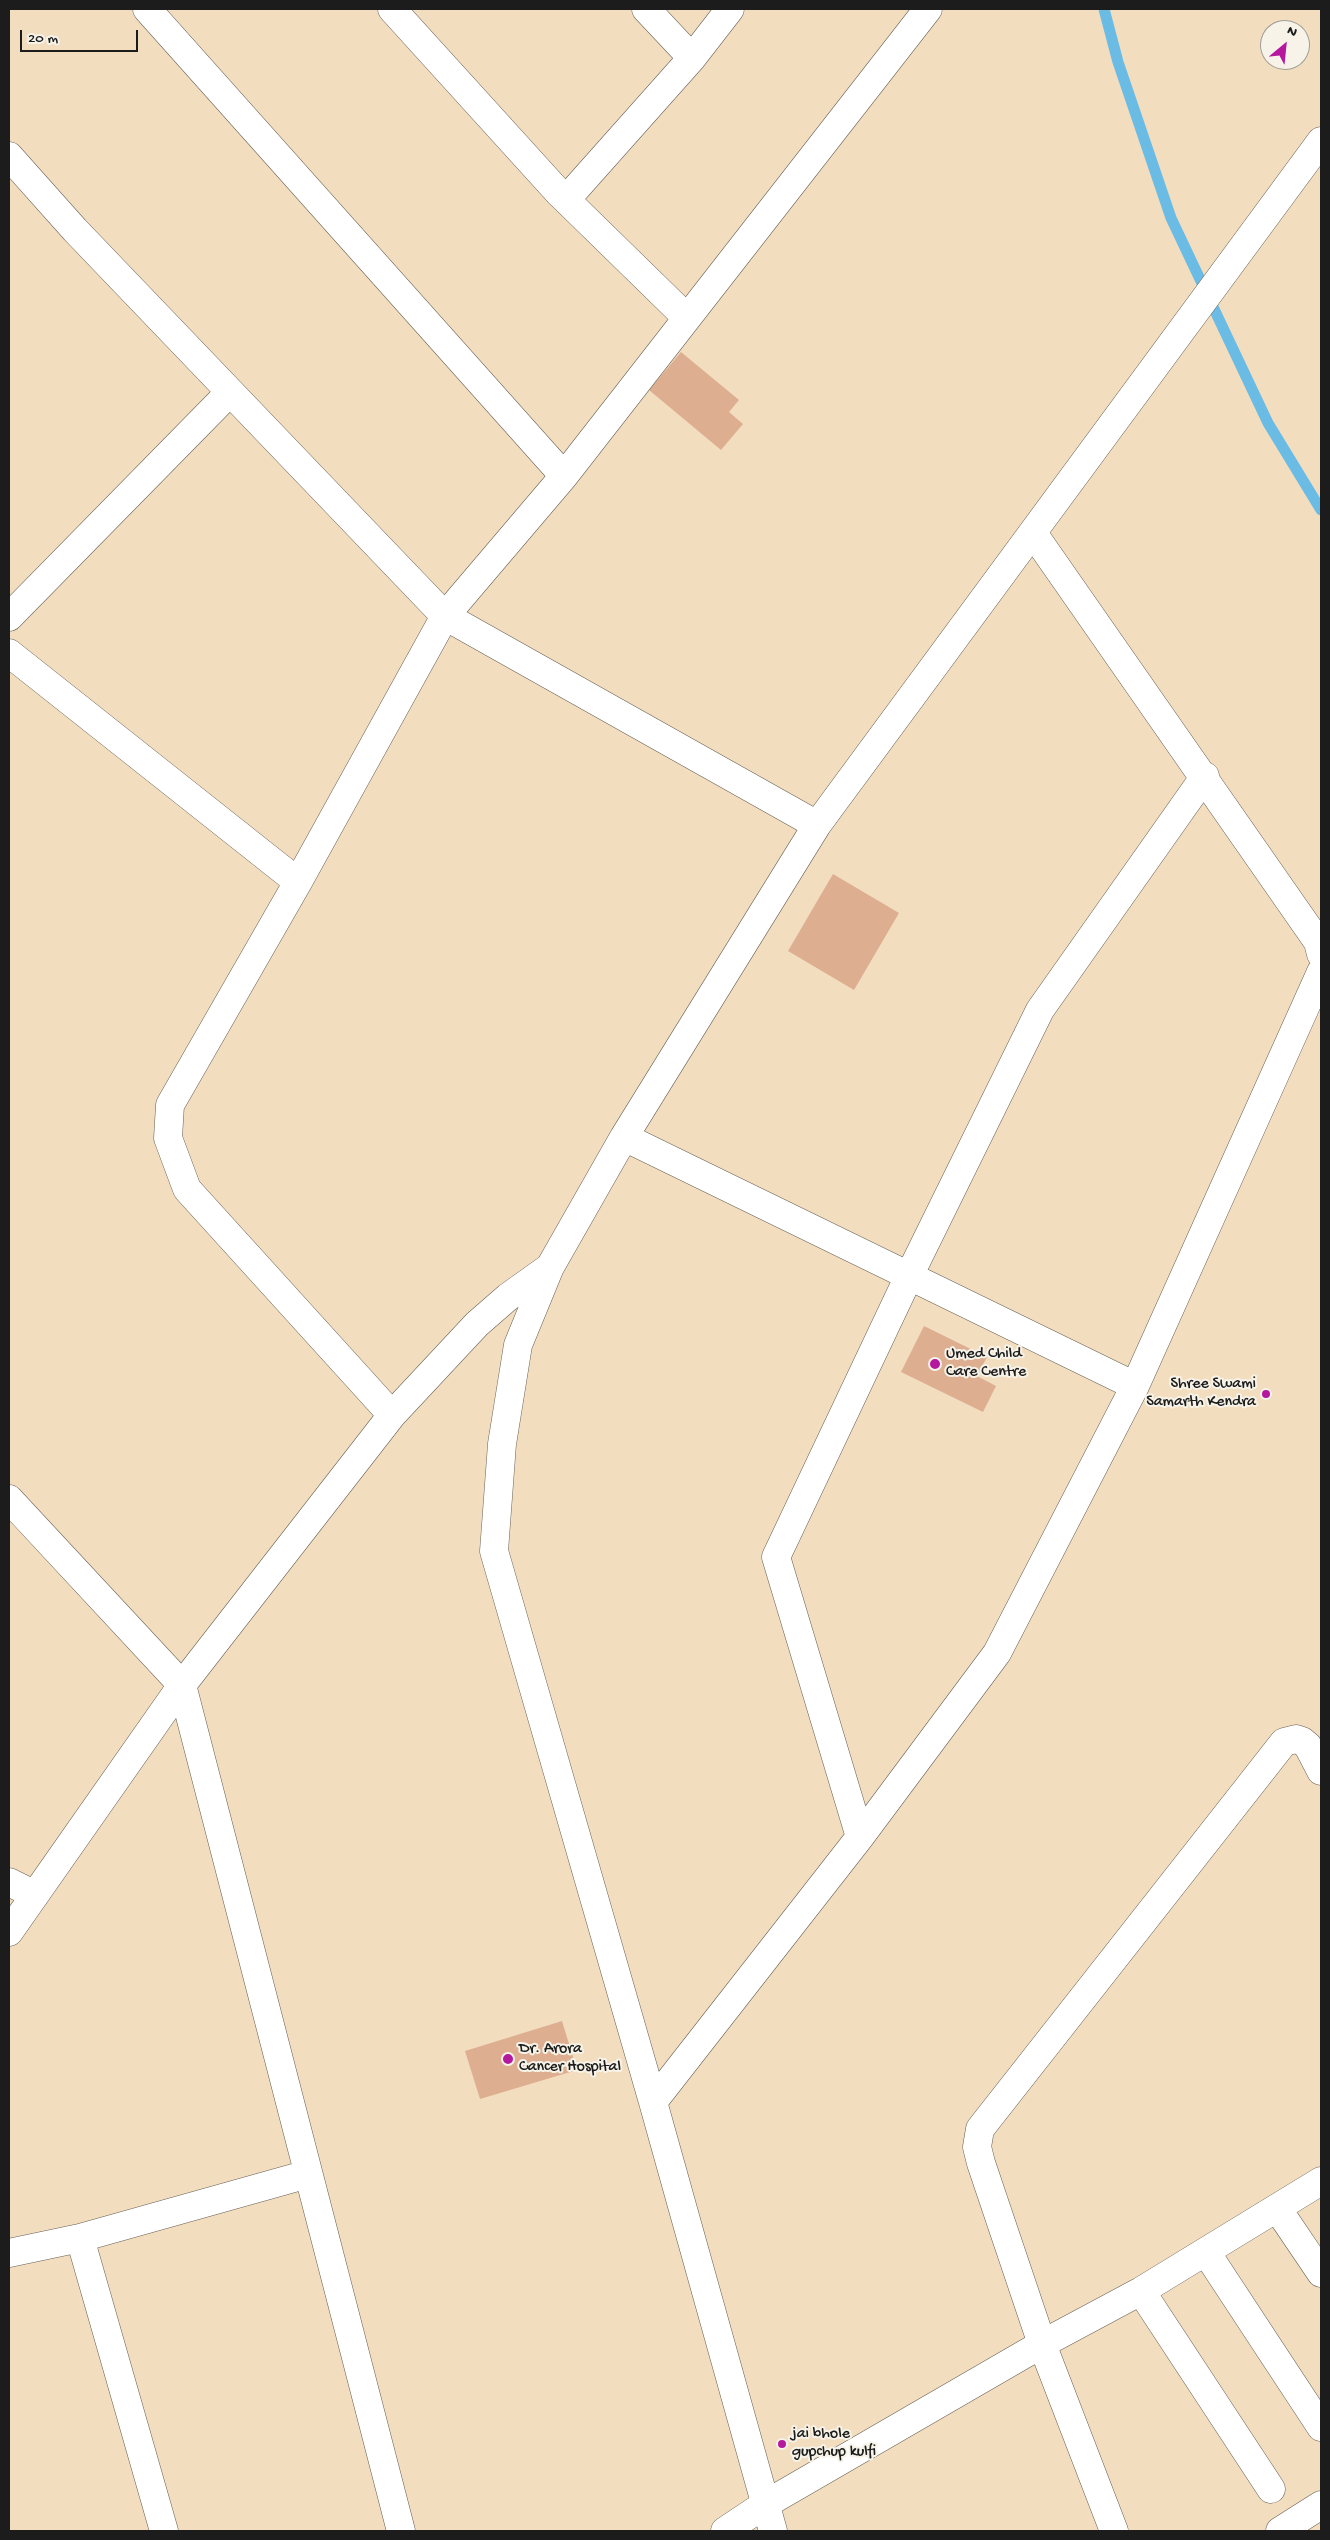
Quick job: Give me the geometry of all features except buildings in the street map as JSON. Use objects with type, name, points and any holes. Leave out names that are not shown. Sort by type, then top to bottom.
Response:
[{"type":"street","points":[[147,9],[564,476]]},
{"type":"street","points":[[392,9],[559,193],[687,318]]},
{"type":"street","points":[[646,9],[692,58]]},
{"type":"street","points":[[559,193],[564,196],[572,194],[692,58],[730,9]]},
{"type":"street","points":[[392,1415],[187,1189],[168,1138],[170,1104],[298,882],[445,616],[564,476],[928,9]]},
{"type":"street","points":[[773,2531],[764,2505],[654,2102],[494,1551],[502,1444],[518,1345],[550,1267],[624,1137],[817,826],[1144,379],[1321,141]]},
{"type":"street","points":[[9,156],[76,230],[445,616],[817,826]]},
{"type":"street","points":[[9,617],[230,392]]},
{"type":"street","points":[[1033,533],[1205,776],[1318,942],[1321,954]]},
{"type":"street","points":[[9,652],[298,882]]},
{"type":"street","points":[[860,1838],[776,1557],[909,1276],[1040,1010],[1205,776]]},
{"type":"street","points":[[654,2102],[860,1838],[997,1653],[1135,1386],[1321,972]]},
{"type":"street","points":[[624,1137],[1135,1386]]},
{"type":"street","points":[[9,1932],[182,1685],[392,1415],[477,1324],[508,1296],[550,1267]]},
{"type":"street","points":[[9,1499],[182,1685],[401,2531]]},
{"type":"street","points":[[1114,2531],[1042,2344],[981,2163],[977,2147],[980,2128],[1284,1742],[1296,1739],[1302,1741],[1308,1746],[1321,1771]]},
{"type":"street","points":[[9,1882],[35,1895]]},
{"type":"street","points":[[9,2253],[80,2238],[308,2174]]},
{"type":"street","points":[[725,2531],[764,2505],[1042,2344],[1141,2292],[1321,2181]]},
{"type":"street","points":[[1277,2208],[1321,2273]]},
{"type":"street","points":[[80,2238],[164,2531]]},
{"type":"street","points":[[1206,2252],[1321,2427]]},
{"type":"street","points":[[1141,2292],[1271,2489]]},
{"type":"street","points":[[1280,2531],[1321,2505]]},
{"type":"waterway","points":[[1104,9],[1118,62],[1171,218],[1268,423],[1321,510]]},
{"type":"place","name":"Umed Child Care Centre","points":[[935,1364]]},
{"type":"place","name":"Shree Swami Samarth Kendra","points":[[1266,1394]]},
{"type":"place","name":"Dr. Arora Cancer Hospital","points":[[508,2059]]},
{"type":"place","name":"jai bhole gupchup kulfi","points":[[782,2444]]}]
